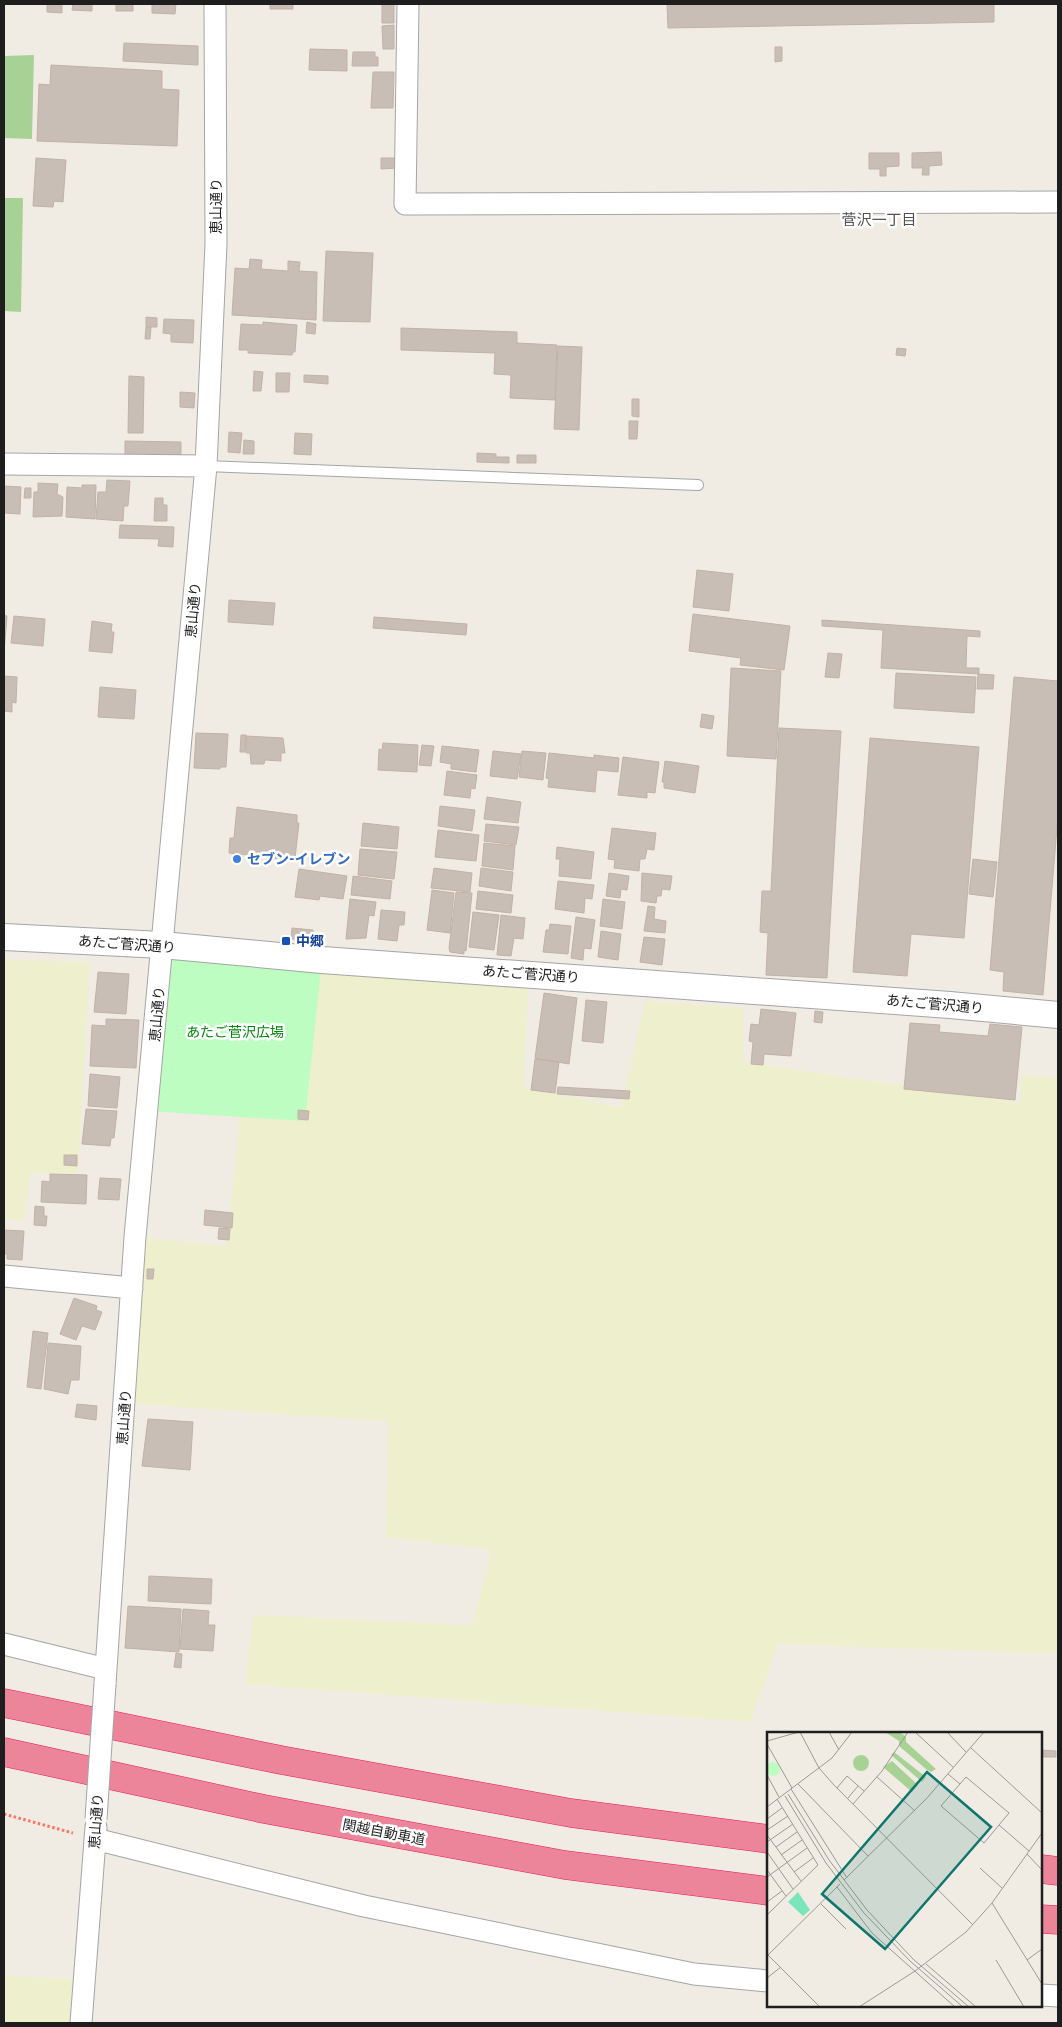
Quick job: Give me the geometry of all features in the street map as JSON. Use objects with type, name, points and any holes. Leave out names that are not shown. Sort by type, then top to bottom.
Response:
[{"type":"highway","points":[[4,1703],[281,1760],[571,1813],[767,1839]]},
{"type":"highway","name":"関越自動車道","points":[[4,1752],[264,1809],[565,1866],[767,1891]]},
{"type":"highway","points":[[1042,1869],[1058,1871]]},
{"type":"highway","points":[[1042,1919],[1058,1920]]},
{"type":"street","name":"恵山通り","points":[[81,2023],[96,1829],[132,1288],[206,466],[216,244],[215,4]]},
{"type":"street","points":[[408,4],[405,204],[1058,202]]},
{"type":"street","points":[[4,464],[206,466]]},
{"type":"street","name":"あたご菅沢通り","points":[[4,937],[162,945],[332,960],[950,1004],[1058,1015]]},
{"type":"street","points":[[4,1276],[132,1288]]},
{"type":"street","points":[[4,1644],[106,1677]]},
{"type":"street","points":[[96,1829],[364,1906],[694,1974],[767,1981]]},
{"type":"street","points":[[1042,1995],[1058,1996]]},
{"type":"lane","points":[[206,466],[698,485]]},
{"type":"path","points":[[4,1814],[96,1829]]},
{"type":"green space","points":[[34,55],[32,139],[4,138],[4,56]]},
{"type":"green space","points":[[4,198],[23,198],[21,312],[4,311]]},
{"type":"green space","name":"あたご菅沢広場","points":[[162,945],[322,960],[305,1121],[148,1111]]},
{"type":"green space","points":[[4,960],[90,962],[78,1172],[30,1174],[24,1220],[4,1219]]},
{"type":"green space","points":[[322,960],[529,973],[523,1087],[621,1108],[645,1001],[743,1008],[743,1062],[1021,1103],[1021,1075],[1058,1078],[1058,1654],[778,1644],[750,1722],[245,1684],[254,1615],[472,1625],[492,1550],[386,1537],[389,1422],[125,1403],[135,1237],[227,1246],[240,1116],[304,1121]]},
{"type":"green space","points":[[4,1976],[84,1979],[81,2023],[4,2023]]},
{"type":"building","points":[[47,4],[62,4],[62,13],[47,12]]},
{"type":"building","points":[[73,4],[92,4],[92,11],[72,10]]},
{"type":"building","points":[[116,4],[133,4],[133,11],[116,11]]},
{"type":"building","points":[[152,4],[176,4],[175,14],[152,13]]},
{"type":"building","points":[[270,4],[293,4],[293,9],[270,9]]},
{"type":"building","points":[[382,4],[394,4],[394,23],[382,23]]},
{"type":"building","points":[[667,4],[994,4],[994,22],[668,28]]},
{"type":"building","points":[[394,25],[394,49],[383,49],[382,26]]},
{"type":"building","points":[[124,43],[198,46],[198,65],[123,61]]},
{"type":"building","points":[[775,47],[782,47],[782,61],[775,62]]},
{"type":"building","points":[[310,49],[347,50],[347,71],[309,70]]},
{"type":"building","points":[[353,52],[375,52],[375,57],[378,57],[378,66],[352,66]]},
{"type":"building","points":[[51,65],[162,71],[162,89],[179,90],[177,146],[37,141],[39,84],[50,85]]},
{"type":"building","points":[[373,72],[394,72],[393,108],[371,108]]},
{"type":"building","points":[[941,152],[942,165],[929,166],[929,175],[922,175],[923,168],[912,168],[912,153]]},
{"type":"building","points":[[869,153],[899,153],[899,166],[886,167],[886,176],[880,176],[880,169],[869,169]]},
{"type":"building","points":[[36,158],[66,160],[63,202],[54,201],[53,207],[33,206]]},
{"type":"building","points":[[381,158],[396,158],[397,168],[381,169]]},
{"type":"building","points":[[326,251],[373,253],[370,322],[323,321]]},
{"type":"building","points":[[250,259],[262,260],[261,269],[288,271],[288,261],[300,262],[299,271],[317,272],[316,320],[232,315],[235,268],[249,269]]},
{"type":"building","points":[[146,317],[157,318],[157,327],[146,327]]},
{"type":"building","points":[[164,319],[194,320],[193,343],[171,342],[171,334],[163,333]]},
{"type":"building","points":[[263,322],[297,325],[295,352],[292,355],[248,353],[248,350],[239,350],[241,324],[263,325]]},
{"type":"building","points":[[307,322],[316,324],[315,334],[306,333]]},
{"type":"building","points":[[146,327],[151,327],[150,339],[145,339]]},
{"type":"building","points":[[401,328],[517,332],[517,343],[557,345],[555,400],[510,398],[511,375],[494,374],[495,353],[401,350]]},
{"type":"building","points":[[558,346],[582,347],[579,430],[554,429]]},
{"type":"building","points":[[897,348],[906,349],[905,356],[896,355]]},
{"type":"building","points":[[254,371],[263,372],[261,391],[253,391]]},
{"type":"building","points":[[276,373],[290,373],[289,392],[276,392]]},
{"type":"building","points":[[304,375],[328,376],[328,384],[304,382]]},
{"type":"building","points":[[129,376],[144,377],[143,433],[128,433]]},
{"type":"building","points":[[180,392],[195,393],[194,408],[180,407]]},
{"type":"building","points":[[632,399],[639,399],[639,417],[632,416]]},
{"type":"building","points":[[629,421],[638,421],[637,439],[629,439]]},
{"type":"building","points":[[229,432],[242,433],[240,453],[228,452]]},
{"type":"building","points":[[295,433],[312,434],[311,455],[294,454]]},
{"type":"building","points":[[244,440],[254,441],[254,454],[243,454]]},
{"type":"building","points":[[125,441],[181,442],[181,457],[125,455]]},
{"type":"building","points":[[477,453],[496,454],[496,457],[509,457],[509,463],[477,462]]},
{"type":"building","points":[[517,455],[536,455],[536,463],[517,463]]},
{"type":"building","points":[[107,480],[130,481],[128,506],[124,506],[123,521],[96,519],[98,492],[106,492]]},
{"type":"building","points":[[38,483],[58,484],[57,494],[63,497],[62,516],[33,517],[34,492],[38,492]]},
{"type":"building","points":[[82,485],[96,485],[95,519],[66,517],[67,487],[82,488]]},
{"type":"building","points":[[4,486],[21,487],[20,514],[4,513]]},
{"type":"building","points":[[25,488],[31,488],[31,498],[24,498]]},
{"type":"building","points":[[155,498],[163,498],[163,505],[167,505],[167,521],[154,521]]},
{"type":"building","points":[[120,525],[174,527],[173,547],[158,546],[159,539],[119,538]]},
{"type":"building","points":[[697,570],[733,574],[729,611],[693,607]]},
{"type":"building","points":[[229,600],[275,603],[273,625],[228,622]]},
{"type":"building","points":[[693,614],[790,626],[784,670],[740,665],[741,658],[689,651]]},
{"type":"building","points":[[4,615],[7,616],[4,652]]},
{"type":"building","points":[[14,616],[45,619],[43,646],[11,643]]},
{"type":"building","points":[[374,617],[467,624],[466,635],[373,628]]},
{"type":"building","points":[[822,620],[980,631],[980,637],[967,636],[966,668],[979,668],[979,674],[881,668],[883,630],[822,626]]},
{"type":"building","points":[[92,621],[112,624],[111,632],[114,632],[112,653],[89,651]]},
{"type":"building","points":[[828,653],[842,654],[839,678],[825,677]]},
{"type":"building","points":[[731,668],[781,671],[776,759],[727,756]]},
{"type":"building","points":[[896,673],[976,677],[974,713],[894,708]]},
{"type":"building","points":[[978,674],[994,675],[993,689],[977,689]]},
{"type":"building","points":[[4,676],[17,677],[16,703],[12,702],[12,712],[4,711]]},
{"type":"building","points":[[1014,677],[1058,681],[1058,816],[1043,995],[1003,991],[1004,972],[990,970]]},
{"type":"building","points":[[100,687],[136,690],[134,719],[98,717]]},
{"type":"building","points":[[702,714],[714,716],[712,729],[700,727]]},
{"type":"building","points":[[779,728],[841,731],[827,978],[766,975],[768,933],[760,932],[762,891],[771,891]]},
{"type":"building","points":[[196,733],[228,734],[226,767],[220,767],[220,769],[194,768]]},
{"type":"building","points":[[241,735],[246,735],[245,752],[240,752]]},
{"type":"building","points":[[246,736],[283,738],[285,753],[281,753],[281,761],[265,760],[264,764],[251,764],[250,753],[246,753]]},
{"type":"building","points":[[870,738],[979,747],[964,938],[911,934],[907,976],[853,972]]},
{"type":"building","points":[[383,743],[418,745],[417,772],[378,770],[379,749],[382,750]]},
{"type":"building","points":[[422,745],[434,746],[431,766],[419,765]]},
{"type":"building","points":[[442,746],[479,750],[476,772],[451,769],[451,764],[440,762]]},
{"type":"building","points":[[493,751],[521,754],[517,779],[490,776]]},
{"type":"building","points":[[522,751],[546,753],[543,780],[519,777]]},
{"type":"building","points":[[549,753],[594,758],[594,755],[619,758],[618,772],[597,770],[595,792],[548,787],[549,779],[546,778]]},
{"type":"building","points":[[623,757],[659,762],[655,793],[647,792],[647,798],[618,795]]},
{"type":"building","points":[[665,761],[699,766],[695,793],[664,788],[664,782],[662,782]]},
{"type":"building","points":[[447,771],[477,775],[475,789],[471,788],[470,798],[444,795]]},
{"type":"building","points":[[487,797],[521,802],[518,823],[484,819]]},
{"type":"building","points":[[440,806],[475,810],[472,831],[438,826]]},
{"type":"building","points":[[237,807],[297,815],[297,823],[299,823],[295,858],[281,856],[281,859],[229,853],[230,838],[234,838]]},
{"type":"building","points":[[363,823],[399,827],[397,849],[361,846]]},
{"type":"building","points":[[486,824],[519,827],[516,845],[484,841]]},
{"type":"building","points":[[612,828],[656,833],[654,850],[647,849],[645,859],[640,859],[639,871],[614,868],[615,860],[608,859]]},
{"type":"building","points":[[438,830],[479,835],[476,861],[435,857]]},
{"type":"building","points":[[484,843],[515,846],[513,870],[482,866]]},
{"type":"building","points":[[557,847],[594,852],[591,879],[559,876],[560,859],[556,859]]},
{"type":"building","points":[[360,849],[397,852],[394,879],[358,875]]},
{"type":"building","points":[[973,859],[997,862],[993,897],[969,894]]},
{"type":"building","points":[[434,868],[472,873],[470,892],[431,888]]},
{"type":"building","points":[[481,868],[513,872],[511,891],[479,886]]},
{"type":"building","points":[[299,869],[347,876],[343,899],[320,896],[319,900],[295,897]]},
{"type":"building","points":[[609,873],[629,876],[627,890],[621,889],[620,898],[606,896]]},
{"type":"building","points":[[642,873],[672,876],[670,890],[662,889],[661,896],[657,896],[656,903],[641,901]]},
{"type":"building","points":[[353,876],[392,881],[390,899],[351,895]]},
{"type":"building","points":[[558,881],[594,885],[592,899],[585,898],[584,913],[555,909]]},
{"type":"building","points":[[432,890],[454,893],[450,933],[427,930]]},
{"type":"building","points":[[478,891],[513,895],[511,913],[476,909]]},
{"type":"building","points":[[456,892],[472,893],[466,951],[464,950],[464,954],[450,952],[449,948]]},
{"type":"building","points":[[350,899],[376,902],[374,916],[369,915],[366,938],[346,939]]},
{"type":"building","points":[[603,899],[625,902],[622,929],[600,926]]},
{"type":"building","points":[[648,906],[655,907],[654,919],[666,921],[665,933],[644,931]]},
{"type":"building","points":[[381,910],[405,912],[404,925],[399,925],[397,941],[378,939]]},
{"type":"building","points":[[473,912],[499,915],[494,950],[469,947]]},
{"type":"building","points":[[501,915],[525,918],[523,939],[514,938],[511,956],[497,955]]},
{"type":"building","points":[[576,917],[595,920],[591,949],[584,948],[583,960],[571,958]]},
{"type":"building","points":[[550,924],[571,926],[568,954],[543,952],[546,930],[549,930]]},
{"type":"building","points":[[292,928],[313,930],[312,940],[291,939]]},
{"type":"building","points":[[601,931],[621,934],[618,960],[598,957]]},
{"type":"building","points":[[644,937],[665,939],[662,965],[640,962]]},
{"type":"building","points":[[98,972],[129,974],[126,1014],[94,1012]]},
{"type":"building","points":[[544,993],[577,998],[569,1064],[535,1058]]},
{"type":"building","points":[[586,1000],[607,1002],[603,1043],[582,1041]]},
{"type":"building","points":[[761,1009],[796,1013],[791,1056],[764,1054],[763,1065],[751,1064],[753,1042],[749,1041],[751,1024],[759,1025]]},
{"type":"building","points":[[815,1011],[823,1012],[822,1023],[814,1022]]},
{"type":"building","points":[[106,1019],[139,1020],[136,1068],[90,1066],[92,1025],[106,1026]]},
{"type":"building","points":[[910,1023],[940,1025],[939,1032],[988,1036],[990,1024],[1022,1027],[1015,1100],[904,1089]]},
{"type":"building","points":[[535,1059],[559,1062],[555,1093],[531,1090]]},
{"type":"building","points":[[90,1074],[120,1077],[117,1108],[88,1106]]},
{"type":"building","points":[[558,1087],[630,1091],[629,1099],[557,1094]]},
{"type":"building","points":[[86,1109],[117,1111],[114,1138],[111,1138],[110,1146],[82,1144]]},
{"type":"building","points":[[298,1110],[309,1111],[308,1120],[298,1119]]},
{"type":"building","points":[[64,1155],[77,1155],[77,1166],[64,1165]]},
{"type":"building","points":[[50,1174],[87,1175],[86,1204],[41,1202],[42,1181],[50,1182]]},
{"type":"building","points":[[100,1178],[121,1179],[119,1200],[98,1199]]},
{"type":"building","points":[[35,1206],[44,1207],[44,1216],[47,1216],[46,1226],[34,1225]]},
{"type":"building","points":[[205,1210],[233,1213],[232,1228],[204,1225]]},
{"type":"building","points":[[219,1228],[230,1229],[229,1240],[218,1239]]},
{"type":"building","points":[[4,1230],[24,1231],[22,1260],[7,1259],[7,1254],[4,1254]]},
{"type":"building","points":[[147,1269],[154,1269],[153,1279],[147,1279]]},
{"type":"building","points":[[74,1298],[97,1306],[96,1310],[102,1312],[95,1330],[82,1326],[76,1340],[60,1334]]},
{"type":"building","points":[[33,1331],[48,1333],[41,1389],[27,1387]]},
{"type":"building","points":[[48,1343],[81,1346],[79,1380],[71,1380],[68,1394],[44,1389]]},
{"type":"building","points":[[77,1404],[97,1406],[96,1420],[75,1417]]},
{"type":"building","points":[[148,1419],[193,1422],[190,1470],[142,1466]]},
{"type":"building","points":[[149,1576],[212,1579],[211,1604],[148,1601]]},
{"type":"building","points":[[128,1606],[181,1609],[179,1652],[125,1648]]},
{"type":"building","points":[[183,1609],[209,1611],[208,1625],[215,1625],[213,1651],[180,1649]]},
{"type":"building","points":[[176,1653],[182,1654],[181,1668],[174,1667]]},
{"type":"building","points":[[1042,1750],[1056,1751],[1056,1757],[1042,1757]]},
{"type":"place","name":"セブン-イレブン","points":[[237,859]]},
{"type":"place","name":"中郷","points":[[286,941]]},
{"type":"district","name":"菅沢一丁目","points":[[879,220]]}]
